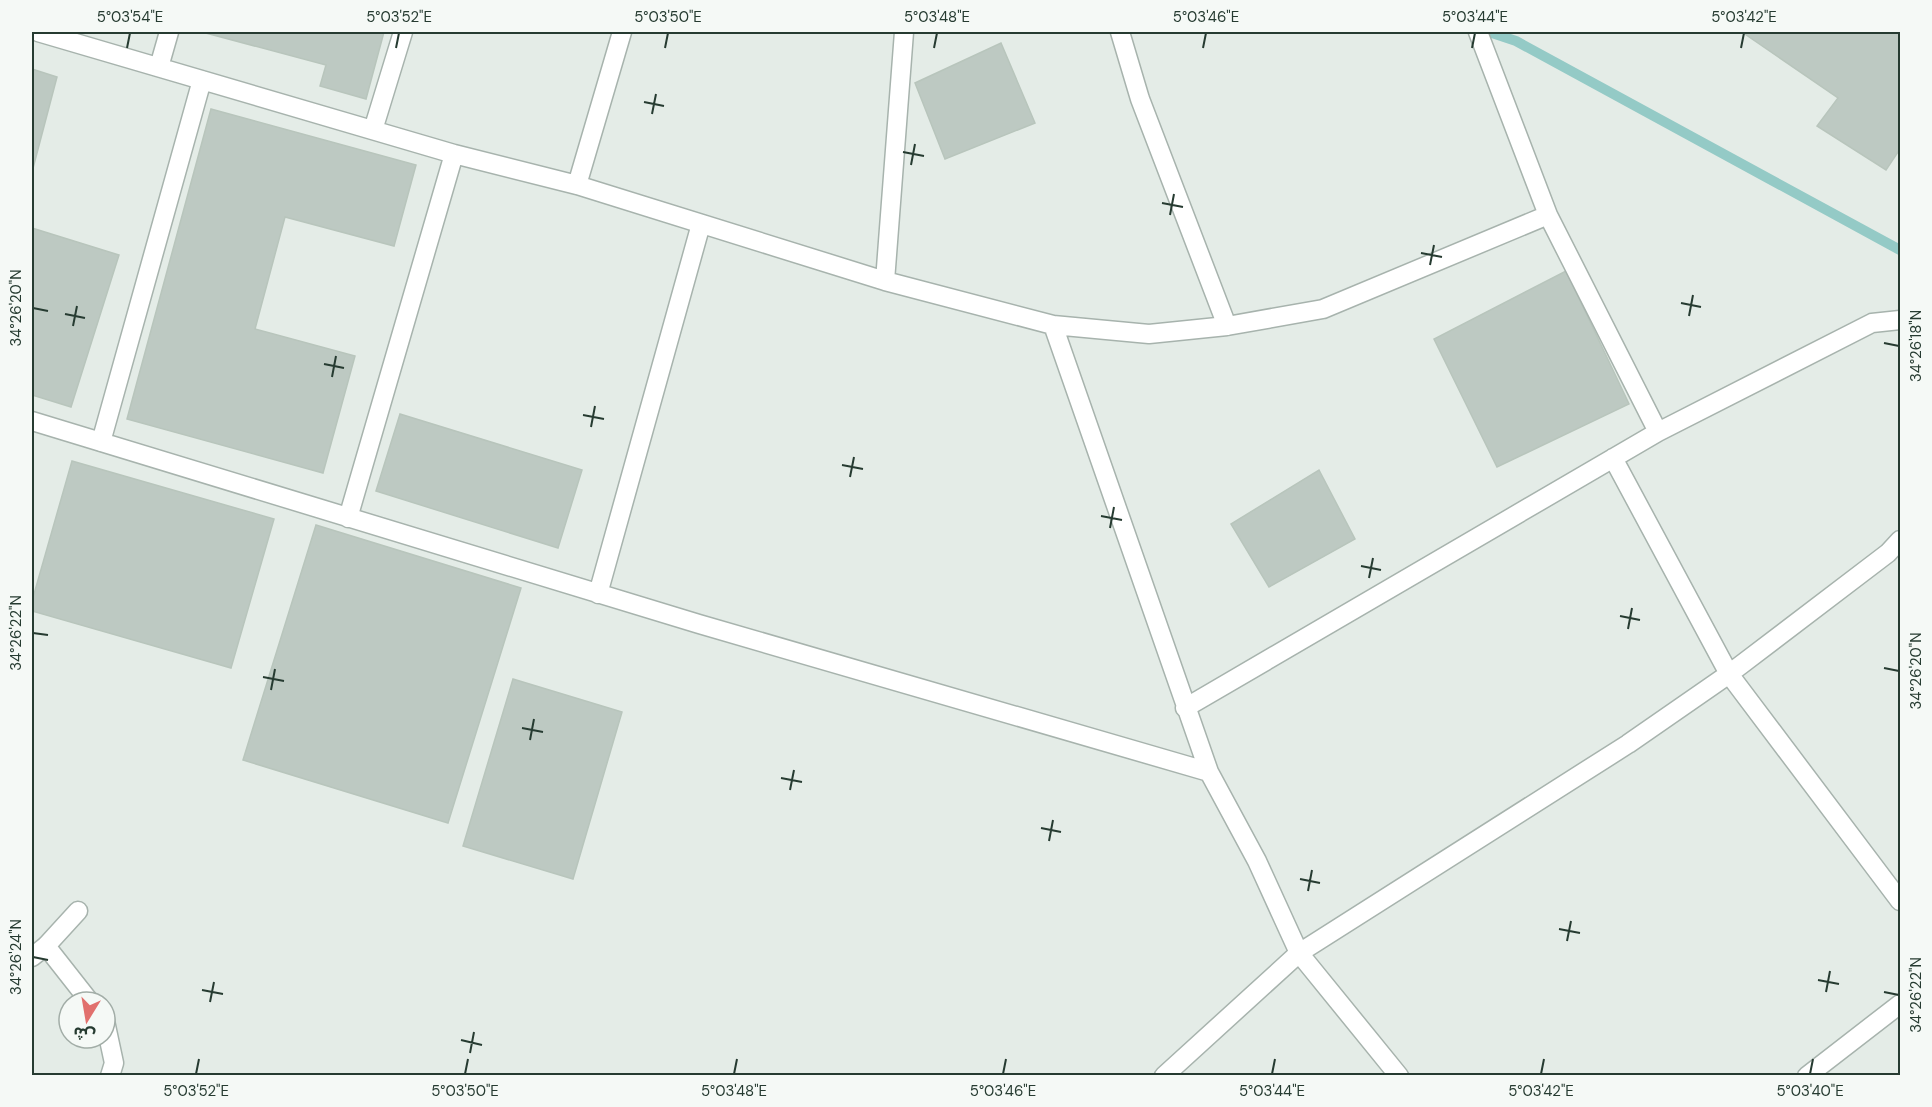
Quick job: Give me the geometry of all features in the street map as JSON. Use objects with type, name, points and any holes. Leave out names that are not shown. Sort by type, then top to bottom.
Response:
[{"type":"street","points":[[38,32],[454,154],[577,185],[885,281],[1053,325],[1149,334],[1227,326],[1323,309],[1548,215]]},
{"type":"street","points":[[159,67],[169,32]]},
{"type":"street","points":[[373,130],[403,32]]},
{"type":"street","points":[[577,185],[622,32]]},
{"type":"street","points":[[885,281],[904,32]]},
{"type":"street","points":[[1120,32],[1140,99],[1227,326]]},
{"type":"street","points":[[1478,32],[1548,215],[1658,432]]},
{"type":"street","points":[[101,442],[202,80]]},
{"type":"street","points":[[348,518],[454,154]]},
{"type":"street","points":[[598,594],[701,224]]},
{"type":"street","points":[[1185,708],[1658,432],[1872,323],[1900,320]]},
{"type":"street","points":[[1053,325],[1209,772],[1257,861],[1299,953],[1399,1076]]},
{"type":"street","points":[[32,421],[598,594],[1209,772]]},
{"type":"street","points":[[1613,458],[1729,674],[1900,901]]},
{"type":"street","points":[[1164,1076],[1299,953],[1628,744],[1729,674],[1888,553],[1900,540]]},
{"type":"street","points":[[78,910],[39,951],[78,990]]},
{"type":"street","points":[[1807,1076],[1900,1004]]},
{"type":"street","points":[[110,1076],[114,1064],[111,1050]]},
{"type":"building","points":[[202,32],[384,32],[366,99],[320,86],[326,65]]},
{"type":"building","points":[[1742,32],[1900,32],[1900,149],[1886,170],[1817,126],[1838,98]]},
{"type":"building","points":[[1001,43],[1035,123],[945,159],[915,83]]},
{"type":"building","points":[[32,69],[57,77],[32,172]]},
{"type":"building","points":[[211,109],[416,165],[394,246],[285,217],[255,329],[355,356],[323,473],[127,419]]},
{"type":"building","points":[[32,228],[119,255],[71,407],[32,395]]},
{"type":"building","points":[[1566,271],[1629,404],[1497,467],[1434,339]]},
{"type":"building","points":[[400,414],[582,470],[558,548],[376,491]]},
{"type":"building","points":[[72,461],[274,519],[231,668],[32,611],[32,601]]},
{"type":"building","points":[[1319,470],[1355,539],[1269,587],[1231,524]]},
{"type":"building","points":[[316,525],[521,588],[448,823],[243,760]]},
{"type":"building","points":[[513,679],[622,712],[573,879],[463,846]]},
{"type":"waterway","points":[[1489,32],[1516,41],[1900,250]]}]
